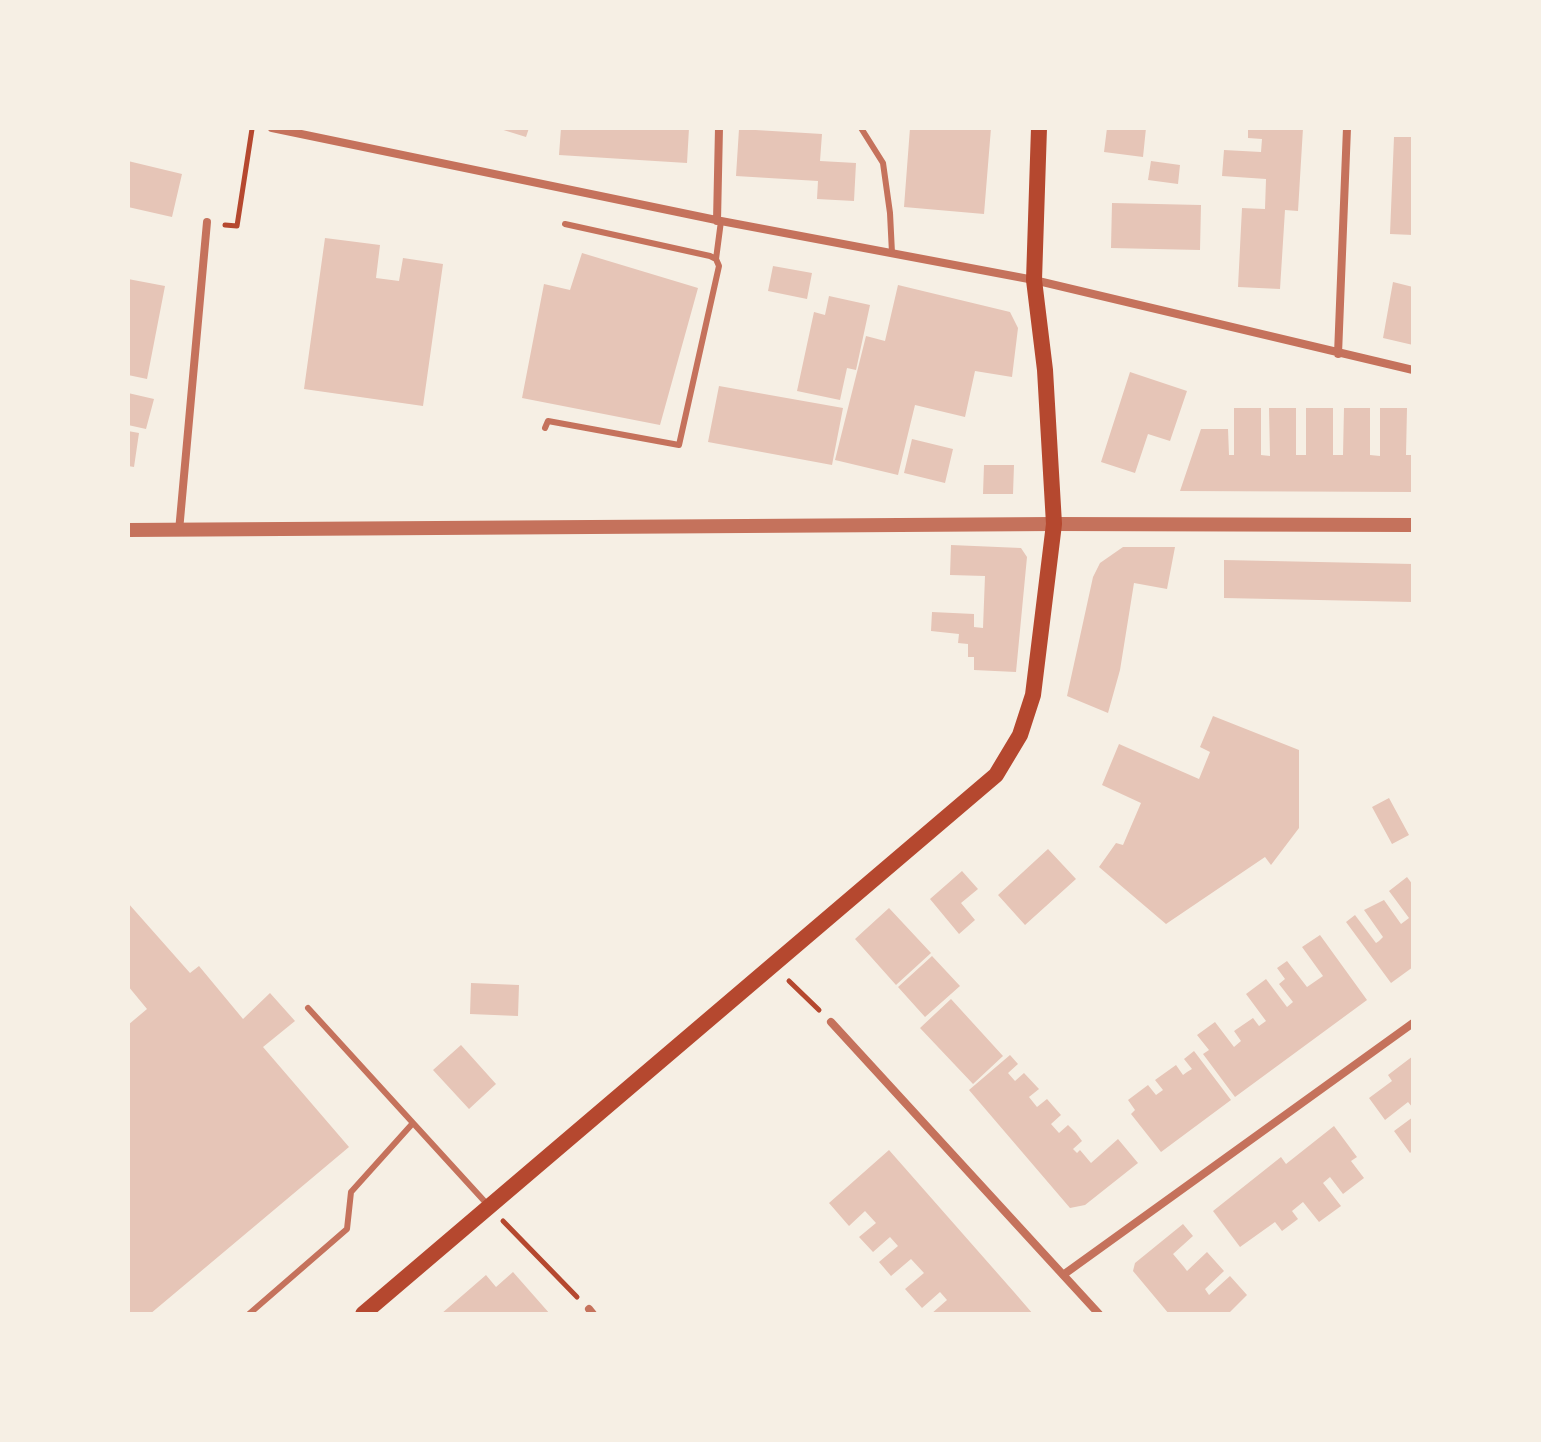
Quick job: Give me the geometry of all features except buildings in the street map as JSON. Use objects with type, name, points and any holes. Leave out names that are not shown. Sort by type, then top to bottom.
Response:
[{"type":"main road","points":[[363,1314],[996,775],[1020,735],[1033,695],[1054,524],[1045,370],[1034,280],[1039,128]]},
{"type":"street","points":[[272,128],[719,221],[1034,280],[1413,370]]},
{"type":"street","points":[[719,128],[719,221]]},
{"type":"street","points":[[1338,354],[1347,128]]},
{"type":"street","points":[[179,532],[207,222]]},
{"type":"street","points":[[128,530],[1413,525]]},
{"type":"street","points":[[831,1022],[1099,1314]]},
{"type":"street","points":[[1063,1275],[1413,1023]]},
{"type":"lane","points":[[861,128],[883,163],[892,253]]},
{"type":"lane","points":[[545,428],[548,421],[610,437],[679,445],[718,276],[719,221]]},
{"type":"lane","points":[[565,224],[716,259]]},
{"type":"lane","points":[[308,1008],[489,1207]]},
{"type":"lane","points":[[249,1314],[347,1229],[351,1192],[413,1123]]},
{"type":"path","points":[[207,222],[237,226],[252,128]]},
{"type":"path","points":[[772,964],[831,1022]]},
{"type":"path","points":[[489,1207],[591,1311]]}]
